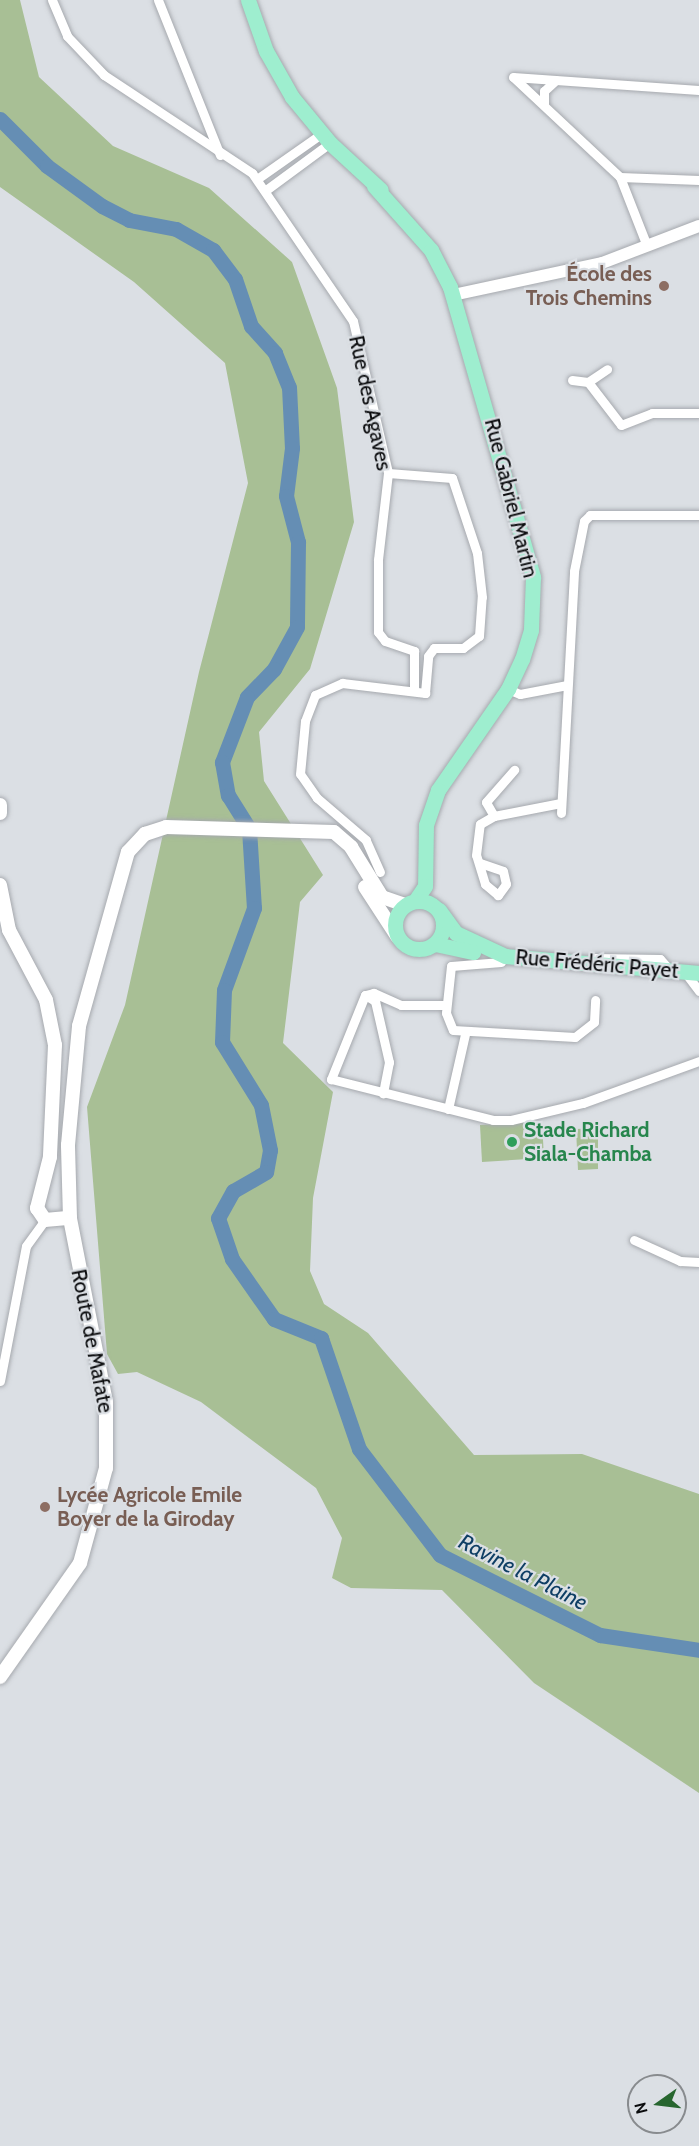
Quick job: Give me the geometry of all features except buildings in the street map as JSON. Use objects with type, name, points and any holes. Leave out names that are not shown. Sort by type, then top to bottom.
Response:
[{"type":"main road","name":"Rue Gabriel Martin","points":[[248,0],[280,78],[326,138],[374,186],[437,258],[456,295],[533,577],[531,630],[508,689],[438,790],[426,825],[425,886],[410,903]]},
{"type":"main road","points":[[0,805],[0,813]]},
{"type":"main road","name":"Route de Mafate","points":[[0,1677],[80,1563],[106,1468],[106,1402],[70,1218],[68,1144],[79,1026],[94,958],[128,852],[145,834],[177,827],[314,830]]},
{"type":"main road","points":[[314,830],[343,837],[379,878],[386,901],[437,909],[444,928],[435,944],[419,950],[397,936],[341,847],[314,830]]},
{"type":"main road","name":"Rue Gabriel Martin","points":[[426,867],[437,909]]},
{"type":"main road","points":[[0,885],[9,930],[52,1022],[52,1141],[37,1208],[45,1220],[70,1218]]},
{"type":"main road","points":[[397,936],[395,918],[410,903]]},
{"type":"main road","name":"Rue Frédéric Payet","points":[[437,909],[456,933],[495,952],[588,965],[687,975]]},
{"type":"main road","name":"Rue Frédéric Payet","points":[[435,944],[501,962],[687,975]]},
{"type":"street","name":"Rue des Agaves","points":[[52,0],[67,36],[104,75],[257,179],[353,321],[388,473],[378,560],[378,633],[385,641],[414,651],[414,691]]},
{"type":"street","points":[[158,0],[220,155]]},
{"type":"street","points":[[646,246],[620,177],[513,77],[699,90]]},
{"type":"street","points":[[544,104],[544,91],[556,80]]},
{"type":"street","points":[[257,179],[326,138]]},
{"type":"street","points":[[266,190],[326,138]]},
{"type":"street","points":[[620,177],[699,180]]},
{"type":"street","points":[[456,295],[541,280],[699,226]]},
{"type":"street","points":[[572,380],[588,382],[607,369]]},
{"type":"street","points":[[588,382],[619,424],[652,413],[699,413]]},
{"type":"street","points":[[372,899],[379,878],[366,840],[305,787],[298,769],[305,721],[315,695],[330,684],[425,693],[428,656],[434,648],[463,648],[479,636],[481,571],[452,478],[388,473]]},
{"type":"street","points":[[480,862],[477,828],[494,816],[561,808],[574,571],[584,521],[590,515],[699,514]]},
{"type":"street","points":[[508,689],[519,694],[567,685]]},
{"type":"street","points":[[494,816],[486,802],[514,770]]},
{"type":"street","points":[[501,962],[482,960],[451,966],[446,1005],[448,1024],[465,1034],[575,1037],[597,1017],[596,1000]]},
{"type":"street","points":[[687,975],[699,992]]},
{"type":"street","points":[[446,1005],[401,1005],[365,995],[331,1079],[448,1109],[511,1120],[583,1103],[699,1061]]},
{"type":"street","points":[[377,998],[389,1062],[383,1093]]},
{"type":"street","points":[[448,1109],[465,1034]]},
{"type":"street","points":[[0,1381],[26,1246],[45,1220]]},
{"type":"street","points":[[634,1240],[680,1261],[699,1262]]},
{"type":"green space","points":[[0,0],[20,0],[39,77],[113,146],[209,188],[292,262],[337,388],[354,522],[310,669],[259,732],[264,781],[323,875],[300,902],[283,1043],[333,1092],[313,1198],[310,1271],[324,1304],[368,1333],[474,1455],[582,1454],[699,1494],[699,1793],[534,1683],[442,1590],[351,1588],[332,1578],[342,1538],[316,1488],[201,1402],[137,1372],[118,1374],[107,1354],[87,1107],[125,1005],[199,672],[248,483],[225,363],[134,282],[0,187]]},
{"type":"green space","name":"Stade Richard Siala-Chamba","points":[[542,1122],[544,1158],[482,1162],[480,1125]]},
{"type":"green space","points":[[598,1128],[598,1169],[578,1170],[576,1129]]},
{"type":"waterway","name":"Ravine la Plaine","points":[[0,119],[47,166],[102,206],[129,220],[176,229],[213,250],[235,279],[251,326],[275,353],[289,387],[292,448],[286,496],[298,542],[297,627],[274,669],[247,697],[222,762],[228,795],[249,829],[254,908],[224,990],[222,1042],[261,1105],[270,1150],[266,1172],[233,1191],[218,1218],[232,1259],[274,1319],[321,1338],[359,1449],[440,1555],[600,1635],[699,1650]]},
{"type":"place","name":"École des Trois Chemins","points":[[664,286]]},
{"type":"place","name":"Stade Richard Siala-Chamba","points":[[512,1142]]},
{"type":"place","name":"Lycée Agricole Emile Boyer de la Giroday","points":[[45,1507]]}]
